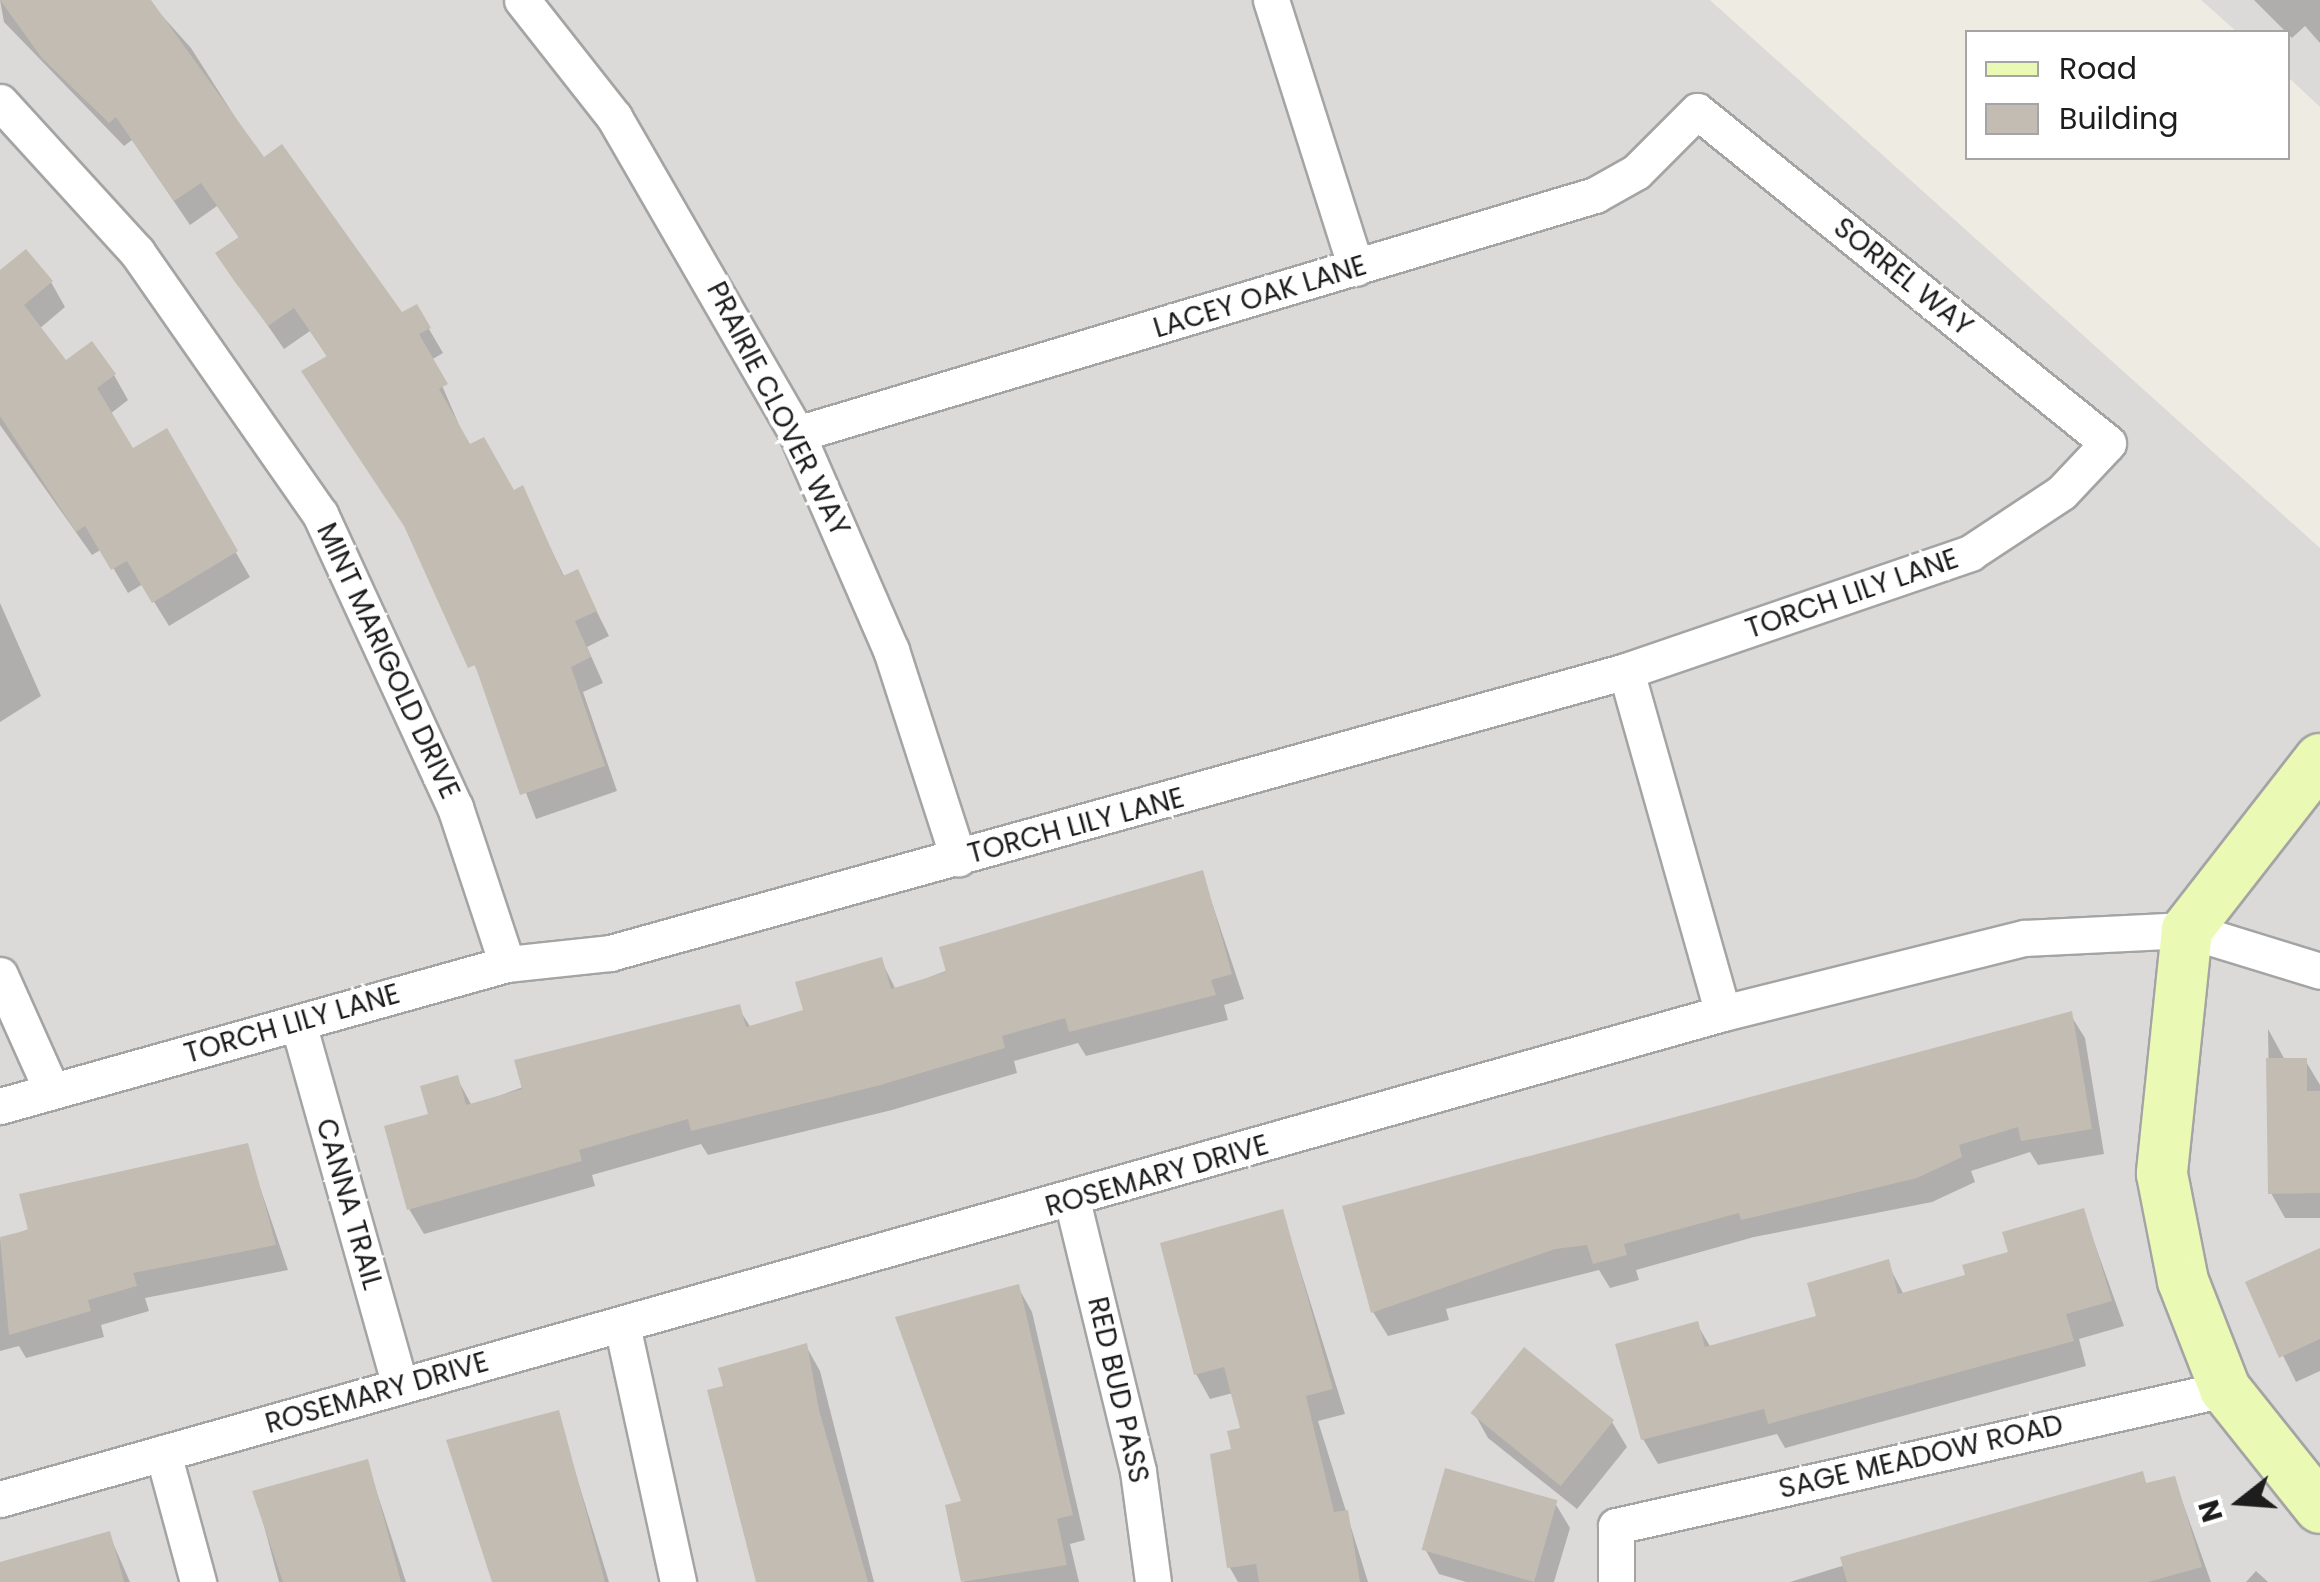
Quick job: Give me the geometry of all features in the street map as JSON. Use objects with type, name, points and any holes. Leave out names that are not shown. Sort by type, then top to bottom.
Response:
[{"type":"street","name":"PRAIRIE CLOVER WAY","points":[[522,0],[614,117],[796,434],[890,650],[958,858]]},
{"type":"street","points":[[1270,0],[1356,268]]},
{"type":"street","name":"MINT MARIGOLD DRIVE","points":[[0,102],[137,252],[320,514],[455,806],[508,964]]},
{"type":"street","name":"LACEY OAK LANE","points":[[796,434],[1595,195],[1636,172],[1697,111]]},
{"type":"street","name":"SORREL WAY","points":[[1697,111],[2108,444]]},
{"type":"street","name":"TORCH LILY LANE","points":[[0,1106],[508,964],[610,953],[1626,671],[1970,553],[2062,492],[2108,444]]},
{"type":"street","points":[[1626,671],[1723,1013]]},
{"type":"street","points":[[2320,758],[2187,930],[2162,1174],[2183,1281],[2225,1389],[2320,1508]]},
{"type":"street","name":"ROSEMARY DRIVE","points":[[0,1499],[1072,1200],[1723,1013],[2024,938],[2187,930],[2320,971]]},
{"type":"street","points":[[0,975],[52,1091]]},
{"type":"street","name":"CANNA TRAIL","points":[[298,1023],[400,1386]]},
{"type":"street","name":"RED BUD PASS","points":[[1072,1200],[1138,1470],[1153,1582]]},
{"type":"street","points":[[622,1325],[678,1582]]},
{"type":"street","name":"SAGE MEADOW ROAD","points":[[1616,1582],[1616,1526],[2225,1389]]},
{"type":"street","points":[[162,1454],[198,1582]]},
{"type":"shaded area","points":[[0,0],[1710,0],[2320,548],[2320,1582],[0,1582]]},
{"type":"shaded area","points":[[2201,0],[2320,0],[2320,107],[2290,79],[2290,30],[2235,30]]},
{"type":"building","points":[[0,0],[151,0],[264,157],[282,144],[402,312],[417,304],[431,328],[419,334],[448,384],[439,389],[470,444],[484,437],[514,490],[523,485],[563,576],[578,569],[597,611],[575,621],[591,657],[571,667],[605,766],[520,795],[475,665],[468,668],[404,526],[301,371],[327,356],[294,308],[268,326],[235,282],[215,253],[239,237],[201,183],[174,201],[116,117],[109,123],[42,58]]},
{"type":"building","points":[[26,249],[53,281],[24,305],[66,360],[92,341],[116,374],[97,388],[133,448],[167,428],[238,551],[152,603],[127,561],[111,570],[85,526],[76,532],[0,416],[0,270]]},
{"type":"building","points":[[1203,870],[1232,974],[1211,980],[1216,995],[1069,1032],[1065,1018],[1002,1036],[1005,1048],[877,1086],[691,1131],[688,1119],[579,1150],[582,1161],[407,1210],[384,1126],[428,1114],[420,1086],[458,1075],[466,1105],[522,1089],[514,1060],[740,1004],[746,1027],[803,1010],[795,982],[882,957],[891,989],[946,972],[939,947]]},
{"type":"building","points":[[2072,1011],[2092,1129],[2021,1141],[2018,1127],[1959,1145],[1962,1157],[1917,1178],[1741,1220],[1739,1213],[1624,1244],[1627,1255],[1593,1264],[1587,1245],[1555,1249],[1371,1313],[1342,1206]]},
{"type":"building","points":[[2266,1058],[2307,1058],[2307,1091],[2320,1091],[2320,1193],[2268,1194]]},
{"type":"building","points":[[248,1143],[276,1245],[133,1273],[137,1286],[88,1300],[91,1311],[9,1335],[0,1237],[28,1230],[19,1194]]},
{"type":"building","points":[[2084,1208],[2112,1301],[2066,1314],[2074,1341],[1768,1424],[1764,1409],[1641,1440],[1615,1344],[1698,1321],[1705,1347],[1816,1316],[1807,1283],[1889,1259],[1898,1294],[1965,1275],[1962,1265],[2008,1252],[2002,1232]]},
{"type":"building","points":[[1283,1209],[1333,1389],[1306,1396],[1334,1512],[1348,1510],[1360,1582],[1259,1582],[1256,1564],[1227,1568],[1210,1454],[1231,1449],[1227,1431],[1240,1428],[1224,1367],[1194,1375],[1160,1243]]},
{"type":"building","points":[[2320,1248],[2320,1339],[2279,1358],[2245,1282]]},
{"type":"building","points":[[1019,1284],[1073,1515],[1057,1519],[1067,1565],[961,1582],[945,1505],[961,1501],[895,1317]]},
{"type":"building","points":[[807,1343],[819,1410],[868,1582],[756,1582],[707,1390],[723,1386],[718,1368]]},
{"type":"building","points":[[1524,1347],[1614,1420],[1561,1486],[1471,1413]]},
{"type":"building","points":[[559,1410],[605,1582],[492,1582],[446,1440]]},
{"type":"building","points":[[368,1459],[401,1582],[283,1582],[252,1491]]},
{"type":"building","points":[[1445,1468],[1557,1500],[1534,1582],[1422,1550]]},
{"type":"building","points":[[2143,1471],[2146,1483],[2175,1476],[2202,1567],[2148,1582],[1847,1582],[1840,1557]]},
{"type":"building","points":[[110,1531],[124,1582],[0,1582],[0,1562]]}]
